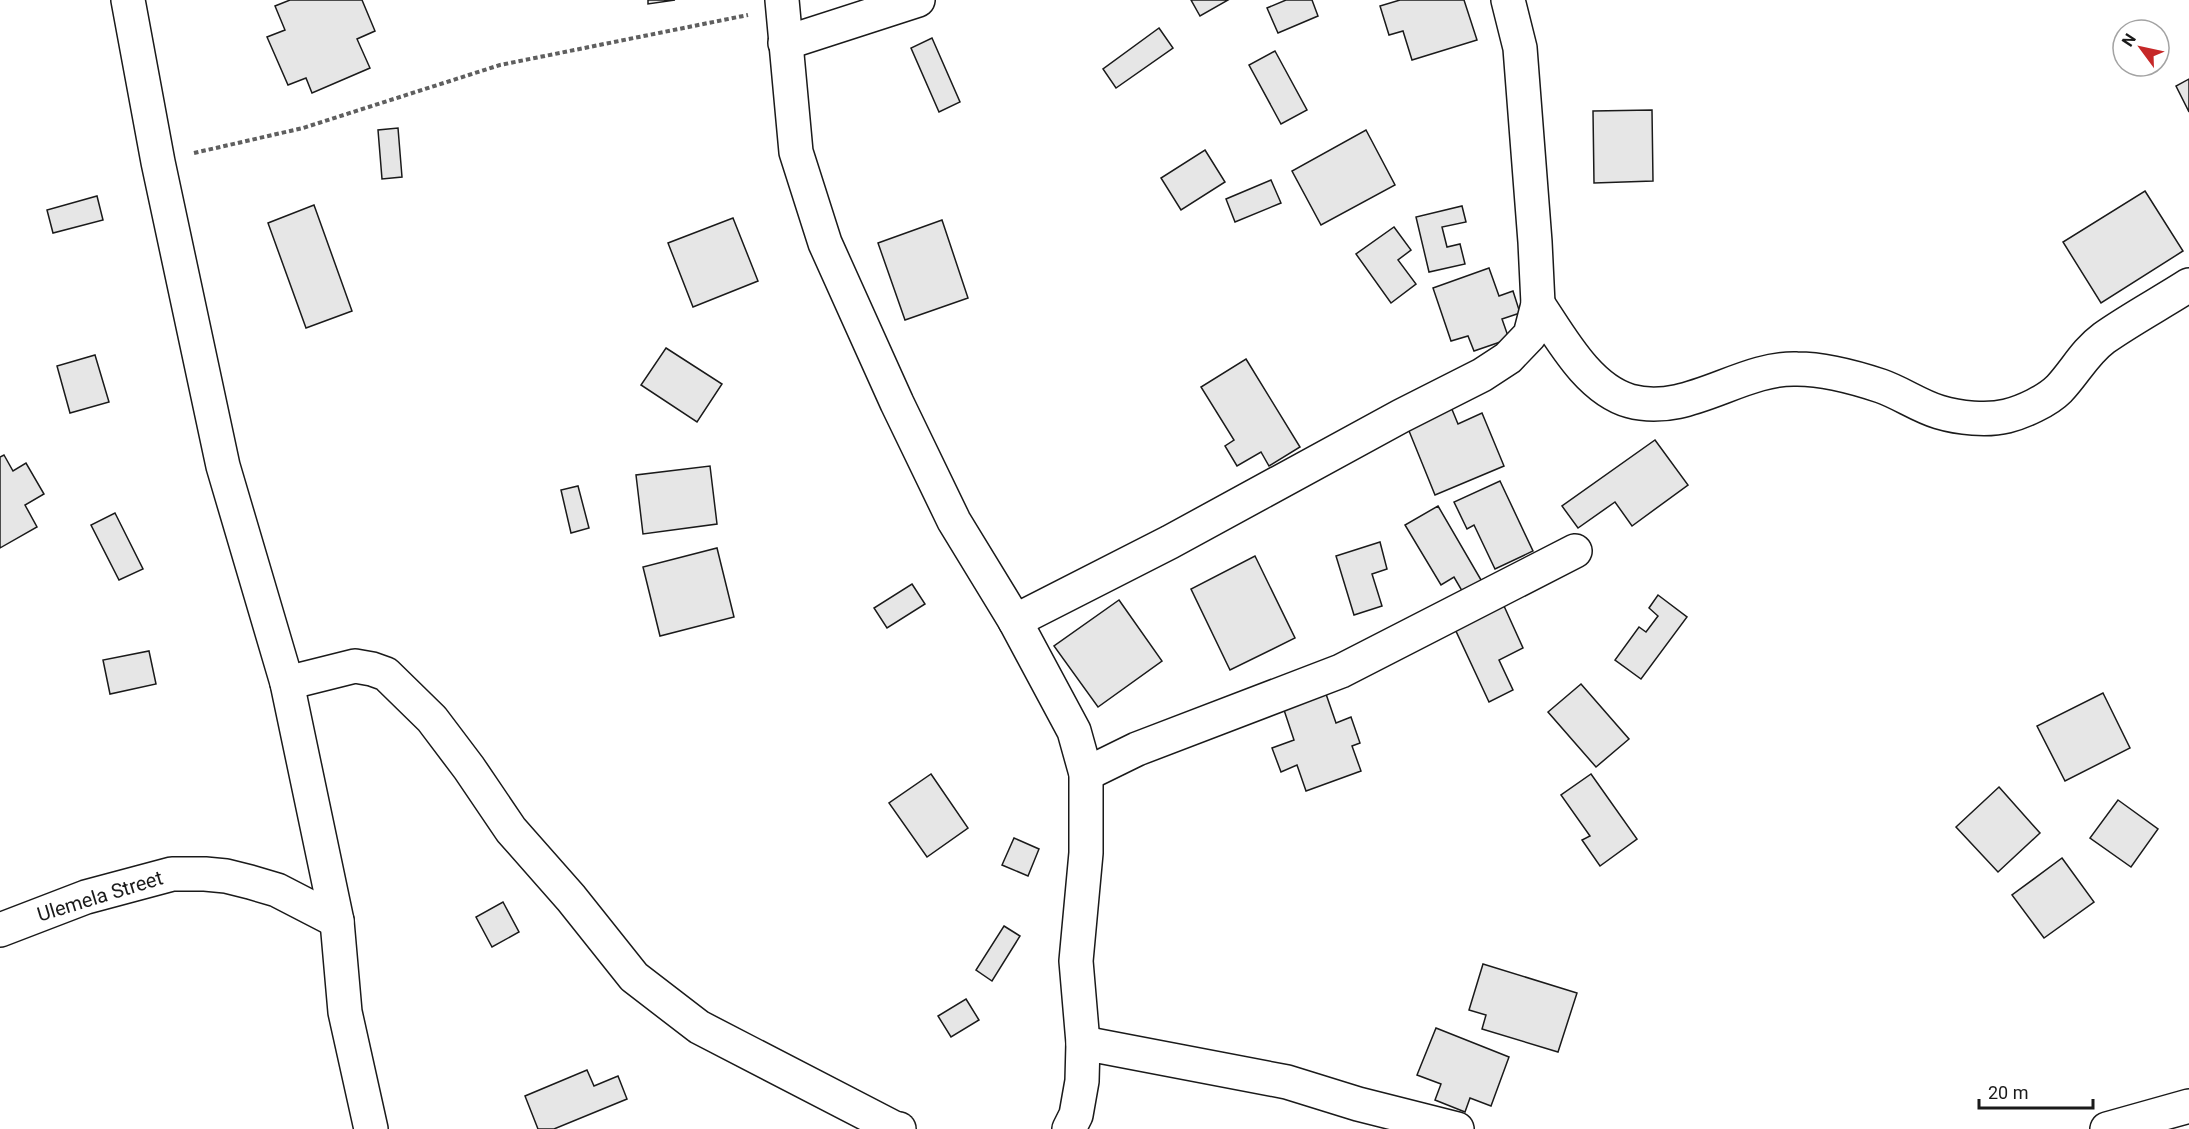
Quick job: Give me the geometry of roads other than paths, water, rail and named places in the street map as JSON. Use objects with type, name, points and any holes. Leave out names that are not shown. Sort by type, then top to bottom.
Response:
[{"type":"street","points":[[128,0],[158,162],[223,466],[287,683],[337,921],[345,1012],[371,1129]]},
{"type":"street","points":[[785,43],[918,0]]},
{"type":"street","points":[[1015,621],[1170,542],[1401,416],[1482,375],[1508,358],[1530,335],[1538,304],[1520,48],[1508,0]]},
{"type":"street","points":[[782,4],[796,152],[825,243],[954,521],[1015,621],[1074,731],[1086,774],[1086,853],[1076,960],[1083,1043],[1082,1082],[1076,1115],[1069,1129]]},
{"type":"street","points":[[1538,304],[1583,370],[1605,388],[1629,401],[1652,404],[1689,398],[1753,375],[1796,368],[1850,377],[1883,387],[1939,412],[1974,418],[2006,416],[2035,404],[2058,390],[2085,355],[2104,338],[2189,285]]},
{"type":"street","points":[[1086,774],[1137,748],[1341,671],[1575,551]]},
{"type":"street","points":[[287,683],[355,666],[386,674],[432,719],[511,830],[571,898],[634,976],[699,1027],[896,1129]]},
{"type":"street","name":"Ulemela Street","points":[[0,930],[86,897],[172,874],[226,876],[250,882],[277,890],[337,921]]},
{"type":"street","points":[[1083,1043],[1287,1082],[1358,1104],[1457,1129]]},
{"type":"street","points":[[2107,1129],[2189,1106]]}]
